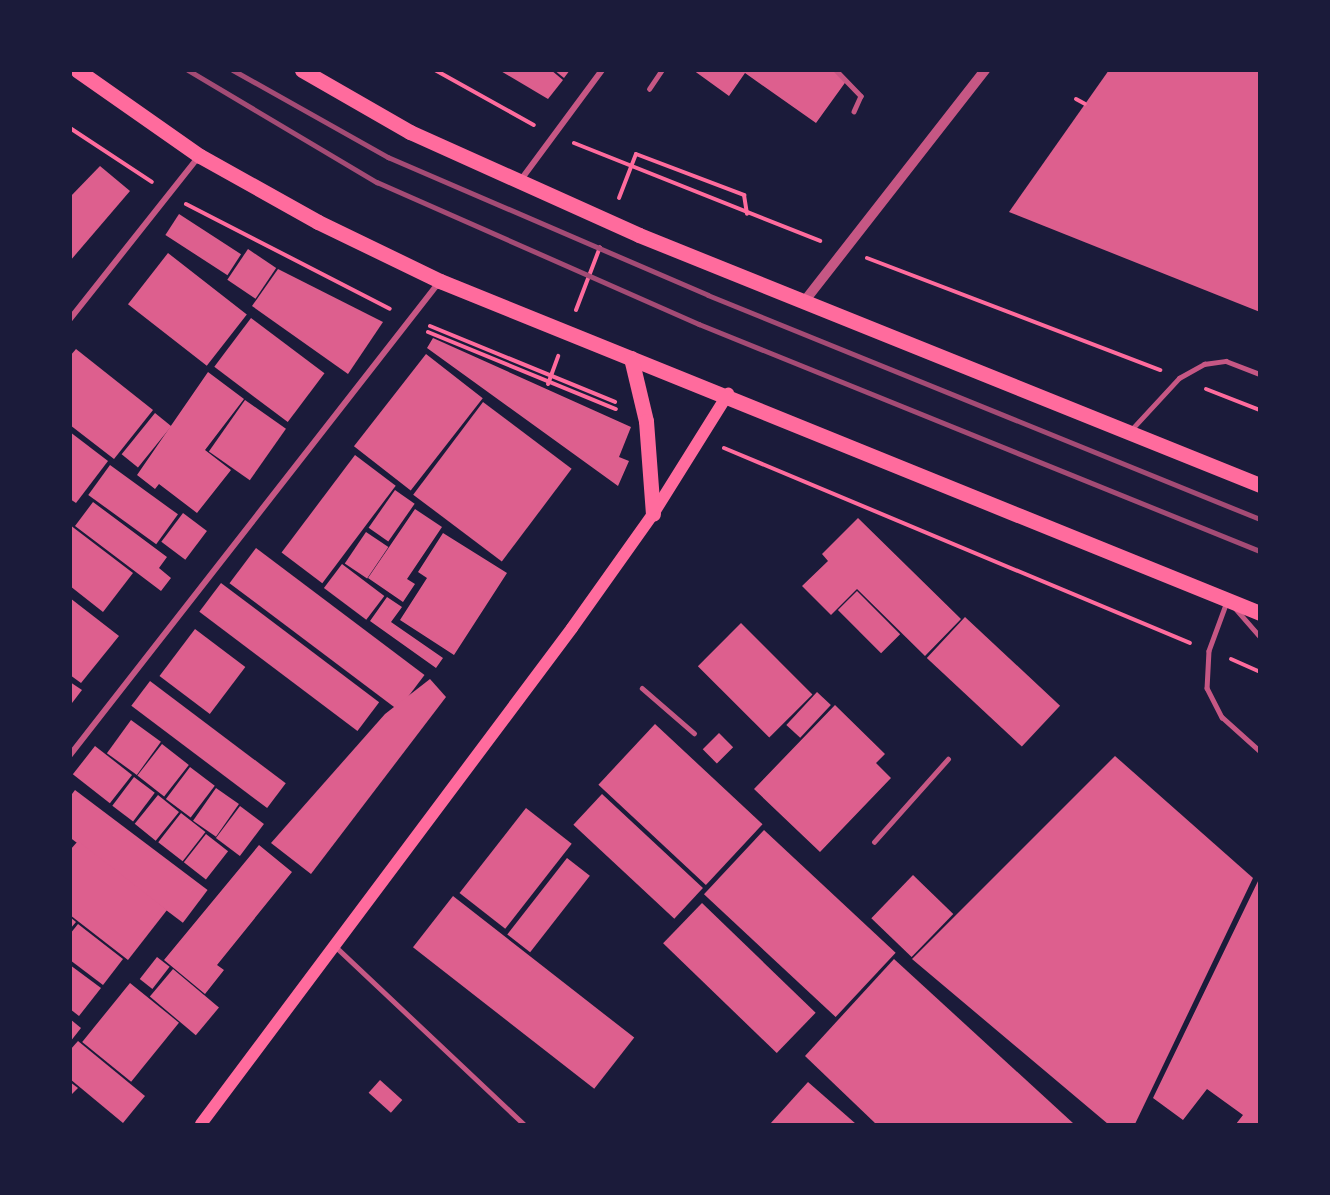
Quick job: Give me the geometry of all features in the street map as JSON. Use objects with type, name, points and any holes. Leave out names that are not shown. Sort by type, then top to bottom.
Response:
[{"type":"main road","points":[[77,70],[200,156],[318,222],[440,281],[631,358],[728,394],[1260,613]]},
{"type":"main road","points":[[302,70],[410,132],[519,182],[803,303],[1260,485]]},
{"type":"main road","points":[[631,358],[646,421],[653,514]]},
{"type":"main road","points":[[201,1125],[653,514],[728,394]]},
{"type":"street","points":[[519,182],[602,70]]},
{"type":"street","points":[[803,303],[985,70]]},
{"type":"street","points":[[70,319],[200,156]]},
{"type":"street","points":[[70,755],[440,281]]},
{"type":"lane","points":[[649,89],[662,70]]},
{"type":"lane","points":[[836,70],[861,96],[854,112]]},
{"type":"lane","points":[[1128,433],[1179,378],[1204,364],[1226,361],[1260,374]]},
{"type":"lane","points":[[1260,637],[1228,600],[1209,651],[1207,688],[1222,717],[1260,751]]},
{"type":"lane","points":[[642,688],[694,733]]},
{"type":"lane","points":[[874,842],[948,759]]},
{"type":"lane","points":[[334,945],[524,1125]]},
{"type":"path","points":[[435,70],[554,135],[747,215],[845,250],[1260,410]]},
{"type":"path","points":[[1076,99],[1085,104]]},
{"type":"path","points":[[615,207],[636,154],[744,195],[747,215]]},
{"type":"path","points":[[574,315],[603,240]]},
{"type":"path","points":[[448,333],[446,340],[608,406],[606,399]]},
{"type":"path","points":[[549,382],[562,347]]},
{"type":"building","points":[[499,70],[551,70],[563,80],[548,99]]},
{"type":"building","points":[[554,70],[570,70],[564,78]]},
{"type":"building","points":[[693,70],[833,70],[847,80],[816,123],[745,73],[729,96]]},
{"type":"building","points":[[1109,70],[1260,70],[1260,312],[1009,212]]},
{"type":"building","points":[[100,166],[130,191],[70,261],[70,197]]},
{"type":"building","points":[[179,214],[241,254],[227,275],[165,235]]},
{"type":"building","points":[[248,249],[276,268],[255,299],[227,280]]},
{"type":"building","points":[[168,253],[247,315],[207,366],[128,304]]},
{"type":"building","points":[[278,269],[383,322],[348,374],[252,306]]},
{"type":"building","points":[[251,318],[324,373],[288,422],[214,367]]},
{"type":"building","points":[[433,338],[631,427],[619,457],[629,461],[618,486],[427,348]]},
{"type":"building","points":[[76,349],[153,410],[114,459],[70,425],[70,356]]},
{"type":"building","points":[[426,354],[483,398],[411,491],[354,446]]},
{"type":"building","points":[[208,372],[244,399],[205,450],[231,470],[197,513],[159,484],[155,489],[137,475]]},
{"type":"building","points":[[245,400],[286,429],[250,480],[209,452]]},
{"type":"building","points":[[483,402],[572,469],[502,561],[413,495]]},
{"type":"building","points":[[155,413],[171,426],[138,467],[122,454]]},
{"type":"building","points":[[70,432],[108,461],[76,503],[70,499]]},
{"type":"building","points":[[355,455],[396,486],[322,583],[282,552]]},
{"type":"building","points":[[110,465],[178,514],[156,544],[88,495]]},
{"type":"building","points":[[395,490],[415,504],[388,541],[369,528]]},
{"type":"building","points":[[93,502],[167,557],[159,568],[171,578],[161,591],[75,526]]},
{"type":"building","points":[[415,509],[442,527],[407,579],[415,584],[403,602],[368,578]]},
{"type":"building","points":[[183,513],[207,531],[185,560],[161,542]]},
{"type":"building","points":[[858,518],[961,619],[925,656],[857,589],[831,615],[802,586],[828,561],[822,554]]},
{"type":"building","points":[[70,525],[133,573],[103,612],[70,586]]},
{"type":"building","points":[[366,532],[388,547],[367,579],[345,564]]},
{"type":"building","points":[[443,533],[507,573],[454,655],[400,620],[427,578],[418,572]]},
{"type":"building","points":[[256,548],[425,675],[398,710],[230,583]]},
{"type":"building","points":[[342,564],[384,596],[366,620],[324,588]]},
{"type":"building","points":[[221,583],[379,702],[357,731],[199,612]]},
{"type":"building","points":[[857,591],[900,634],[881,653],[838,610]]},
{"type":"building","points":[[387,597],[402,607],[391,622],[443,658],[436,668],[370,621]]},
{"type":"building","points":[[70,598],[119,636],[81,683],[70,675]]},
{"type":"building","points":[[965,617],[1060,706],[1022,747],[927,658]]},
{"type":"building","points":[[741,623],[812,694],[769,738],[698,666]]},
{"type":"building","points":[[195,629],[245,667],[210,714],[159,676]]},
{"type":"building","points":[[430,679],[446,697],[311,874],[271,843],[385,714]]},
{"type":"building","points":[[150,681],[286,783],[267,808],[131,706]]},
{"type":"building","points":[[70,682],[82,690],[72,703],[70,702]]},
{"type":"building","points":[[817,692],[831,705],[800,738],[786,725]]},
{"type":"building","points":[[835,705],[885,754],[876,763],[891,778],[820,852],[754,789]]},
{"type":"building","points":[[131,720],[161,742],[137,775],[107,753]]},
{"type":"building","points":[[655,724],[763,824],[706,885],[598,785]]},
{"type":"building","points":[[719,733],[733,747],[717,763],[703,749]]},
{"type":"building","points":[[162,744],[189,765],[164,796],[137,776]]},
{"type":"building","points":[[95,746],[132,775],[110,803],[73,774]]},
{"type":"building","points":[[1115,756],[1253,878],[1135,1124],[1108,1124],[912,959]]},
{"type":"building","points":[[190,767],[215,786],[191,818],[166,799]]},
{"type":"building","points":[[134,777],[155,793],[133,821],[112,806]]},
{"type":"building","points":[[216,788],[239,804],[216,837],[193,821]]},
{"type":"building","points":[[75,790],[208,890],[183,923],[70,838],[70,797]]},
{"type":"building","points":[[602,794],[703,888],[674,919],[573,825]]},
{"type":"building","points":[[158,795],[179,812],[156,841],[135,824]]},
{"type":"building","points":[[240,806],[264,824],[240,856],[216,838]]},
{"type":"building","points":[[526,808],[572,844],[505,929],[460,893]]},
{"type":"building","points":[[181,813],[205,832],[183,861],[158,842]]},
{"type":"building","points":[[764,830],[896,953],[836,1017],[704,894]]},
{"type":"building","points":[[206,834],[228,851],[206,880],[184,862]]},
{"type":"building","points":[[78,841],[167,910],[128,960],[70,915],[70,850]]},
{"type":"building","points":[[259,845],[292,872],[217,965],[224,970],[205,994],[164,960]]},
{"type":"building","points":[[567,858],[590,876],[530,952],[507,934]]},
{"type":"building","points":[[913,875],[953,914],[912,957],[871,918]]},
{"type":"building","points":[[1260,877],[1260,1124],[1236,1124],[1243,1115],[1207,1089],[1183,1120],[1153,1098]]},
{"type":"building","points":[[453,896],[634,1038],[594,1089],[413,947]]},
{"type":"building","points":[[702,903],[816,1013],[777,1053],[663,943]]},
{"type":"building","points":[[70,917],[76,922],[70,929]]},
{"type":"building","points":[[78,924],[123,959],[103,985],[70,960],[70,934]]},
{"type":"building","points":[[157,957],[170,967],[152,989],[140,979]]},
{"type":"building","points":[[894,959],[1074,1124],[876,1124],[805,1056]]},
{"type":"building","points":[[70,965],[101,988],[79,1016],[70,1009]]},
{"type":"building","points":[[173,969],[219,1008],[196,1035],[150,997]]},
{"type":"building","points":[[130,983],[179,1023],[131,1082],[82,1042]]},
{"type":"building","points":[[70,1019],[81,1028],[70,1042]]},
{"type":"building","points":[[78,1041],[145,1096],[123,1123],[70,1079],[70,1050]]},
{"type":"building","points":[[380,1080],[402,1100],[391,1113],[369,1093]]},
{"type":"building","points":[[70,1082],[78,1088],[70,1096]]},
{"type":"building","points":[[808,1082],[856,1124],[770,1124]]},
{"type":"railway","points":[[188,70],[377,182],[699,324],[1260,551]]},
{"type":"railway","points":[[233,70],[388,157],[708,295],[1260,519]]}]
